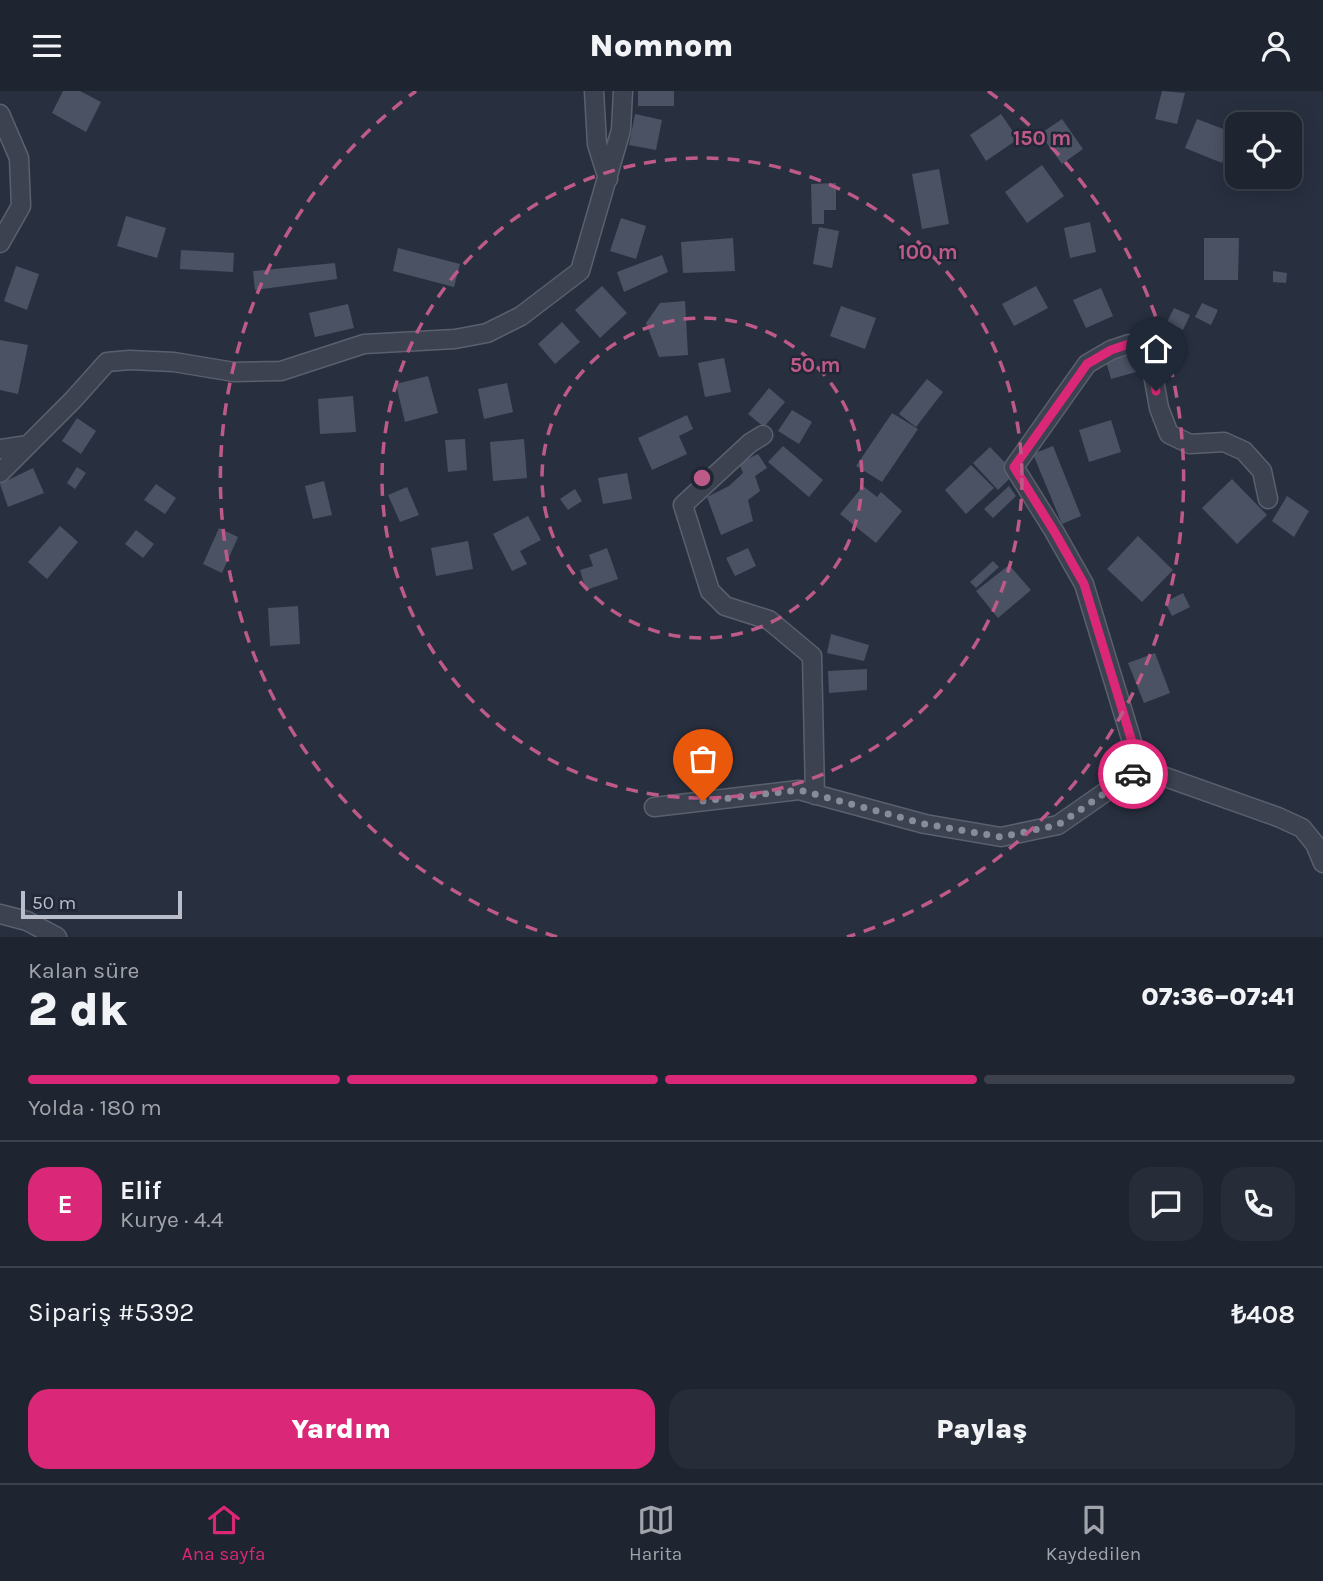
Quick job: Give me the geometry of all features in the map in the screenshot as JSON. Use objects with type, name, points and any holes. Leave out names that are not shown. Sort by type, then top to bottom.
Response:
[{"type":"street","points":[[594,91],[597,144],[608,179]]},
{"type":"street","points":[[0,473],[73,401],[107,362],[174,362],[234,372],[281,371],[364,344],[455,339],[487,333],[521,316],[580,271],[621,130],[623,91]]},
{"type":"street","points":[[0,114],[19,158],[22,207],[0,243]]},
{"type":"street","points":[[1140,768],[1084,584],[1014,467],[1087,364],[1111,350],[1129,344],[1149,352],[1159,408],[1169,434],[1190,444],[1224,442],[1244,451],[1262,471],[1268,499]]},
{"type":"street","points":[[763,435],[750,443],[683,505],[710,591],[725,605],[769,620],[813,656],[815,795]]},
{"type":"street","points":[[0,449],[28,445]]},
{"type":"street","points":[[654,807],[799,790],[925,824],[1001,837],[1058,825],[1140,768]]},
{"type":"street","points":[[1140,768],[1279,817],[1302,828],[1315,844],[1323,863]]},
{"type":"street","points":[[0,914],[27,921],[57,937]]},
{"type":"building","points":[[63,91],[80,91],[101,102],[86,132],[52,113]]},
{"type":"building","points":[[638,91],[674,91],[674,106],[638,106]]},
{"type":"building","points":[[1162,91],[1185,93],[1177,124],[1155,119]]},
{"type":"building","points":[[635,114],[662,120],[656,150],[629,145]]},
{"type":"building","points":[[1001,114],[1018,139],[986,161],[970,135]]},
{"type":"building","points":[[1062,119],[1083,149],[1062,164],[1040,134]]},
{"type":"building","points":[[1197,119],[1225,130],[1225,156],[1222,163],[1185,148]]},
{"type":"building","points":[[1042,165],[1064,196],[1027,223],[1005,192]]},
{"type":"building","points":[[939,169],[949,224],[922,229],[912,174]]},
{"type":"building","points":[[836,183],[836,210],[824,210],[824,224],[812,224],[811,184]]},
{"type":"building","points":[[126,216],[166,228],[157,258],[117,246]]},
{"type":"building","points":[[621,218],[646,226],[636,259],[610,251]]},
{"type":"building","points":[[1090,222],[1096,252],[1070,258],[1064,228]]},
{"type":"building","points":[[819,227],[839,231],[832,268],[813,264]]},
{"type":"building","points":[[733,238],[735,271],[683,273],[681,242]]},
{"type":"building","points":[[1204,238],[1239,238],[1238,280],[1204,280]]},
{"type":"building","points":[[398,248],[460,264],[454,287],[393,271]]},
{"type":"building","points":[[181,250],[234,253],[233,272],[180,269]]},
{"type":"building","points":[[662,255],[668,272],[624,292],[617,272]]},
{"type":"building","points":[[335,263],[337,279],[255,290],[253,271]]},
{"type":"building","points":[[16,266],[39,274],[27,310],[4,301]]},
{"type":"building","points":[[1273,271],[1287,273],[1286,283],[1273,282]]},
{"type":"building","points":[[602,286],[627,313],[600,338],[575,310]]},
{"type":"building","points":[[1036,286],[1048,308],[1014,326],[1002,304]]},
{"type":"building","points":[[1101,288],[1113,316],[1086,328],[1073,300]]},
{"type":"building","points":[[685,301],[688,355],[659,357],[646,323],[660,303]]},
{"type":"building","points":[[1202,303],[1218,310],[1211,325],[1195,317]]},
{"type":"building","points":[[348,304],[354,328],[315,337],[309,313]]},
{"type":"building","points":[[841,306],[876,318],[865,349],[830,336]]},
{"type":"building","points":[[1174,308],[1190,315],[1183,330],[1167,322]]},
{"type":"building","points":[[562,322],[580,342],[555,364],[538,344]]},
{"type":"building","points":[[0,340],[28,345],[18,394],[0,390]]},
{"type":"building","points":[[1131,351],[1136,372],[1111,379],[1105,358]]},
{"type":"building","points":[[724,358],[731,392],[705,397],[698,363]]},
{"type":"building","points":[[428,376],[438,413],[405,422],[396,384]]},
{"type":"building","points":[[927,379],[943,392],[916,427],[899,414]]},
{"type":"building","points":[[507,383],[513,412],[484,419],[478,389]]},
{"type":"building","points":[[769,388],[785,402],[764,427],[748,414]]},
{"type":"building","points":[[353,396],[356,432],[320,434],[318,399]]},
{"type":"building","points":[[792,410],[812,422],[799,444],[778,431]]},
{"type":"building","points":[[892,413],[918,429],[882,482],[856,466]]},
{"type":"building","points":[[687,415],[693,429],[679,436],[687,454],[652,470],[638,438]]},
{"type":"building","points":[[77,418],[96,431],[81,454],[62,441]]},
{"type":"building","points":[[1111,420],[1121,452],[1089,462],[1079,430]]},
{"type":"building","points":[[465,439],[467,470],[448,472],[445,440]]},
{"type":"building","points":[[524,439],[527,478],[493,481],[490,442]]},
{"type":"building","points":[[783,446],[823,480],[809,497],[768,462]]},
{"type":"building","points":[[1053,446],[1081,516],[1062,524],[1033,454]]},
{"type":"building","points":[[990,447],[1015,473],[998,490],[973,463]]},
{"type":"building","points":[[758,454],[767,468],[755,476],[760,491],[748,500],[753,521],[721,535],[707,497],[729,486],[743,473],[739,463]]},
{"type":"building","points":[[971,465],[994,488],[966,514],[945,490]]},
{"type":"building","points":[[77,467],[86,473],[75,489],[67,483]]},
{"type":"building","points":[[33,468],[44,493],[8,507],[0,484]]},
{"type":"building","points":[[627,473],[632,499],[603,504],[598,478]]},
{"type":"building","points":[[1232,479],[1267,515],[1237,544],[1202,508]]},
{"type":"building","points":[[324,481],[332,515],[313,519],[305,486]]},
{"type":"building","points":[[156,484],[176,498],[165,514],[144,500]]},
{"type":"building","points":[[863,486],[877,497],[881,492],[902,511],[876,543],[840,514]]},
{"type":"building","points":[[1009,486],[1016,496],[993,518],[984,509]]},
{"type":"building","points":[[407,487],[419,515],[400,522],[388,495]]},
{"type":"building","points":[[575,489],[582,501],[568,510],[560,499]]},
{"type":"building","points":[[1287,496],[1309,511],[1294,537],[1272,521]]},
{"type":"building","points":[[528,516],[541,540],[520,551],[527,564],[512,571],[493,534]]},
{"type":"building","points":[[60,526],[78,542],[47,579],[28,562]]},
{"type":"building","points":[[219,528],[238,537],[222,573],[203,564]]},
{"type":"building","points":[[136,530],[154,544],[143,558],[125,544]]},
{"type":"building","points":[[1138,536],[1173,570],[1142,602],[1107,569]]},
{"type":"building","points":[[468,541],[473,569],[436,576],[431,548]]},
{"type":"building","points":[[607,548],[618,579],[586,590],[580,570],[593,566],[589,555]]},
{"type":"building","points":[[748,548],[756,566],[735,576],[726,558]]},
{"type":"building","points":[[993,561],[999,567],[976,588],[970,582]]},
{"type":"building","points":[[1009,565],[1031,590],[998,618],[976,591]]},
{"type":"building","points":[[1183,593],[1190,607],[1172,616],[1165,602]]},
{"type":"building","points":[[298,606],[300,644],[270,646],[268,608]]},
{"type":"building","points":[[831,634],[869,645],[864,661],[827,653]]},
{"type":"building","points":[[1155,653],[1170,693],[1144,703],[1128,663]]},
{"type":"building","points":[[867,669],[867,690],[829,693],[828,671]]},
{"type":"way so far","points":[[703,801],[799,790],[925,824],[1001,837],[1058,825],[1133,774]]},
{"type":"route","points":[[1133,774],[1140,768],[1084,584],[1014,467],[1087,364],[1111,350],[1129,344],[1149,352],[1156,391]]}]
